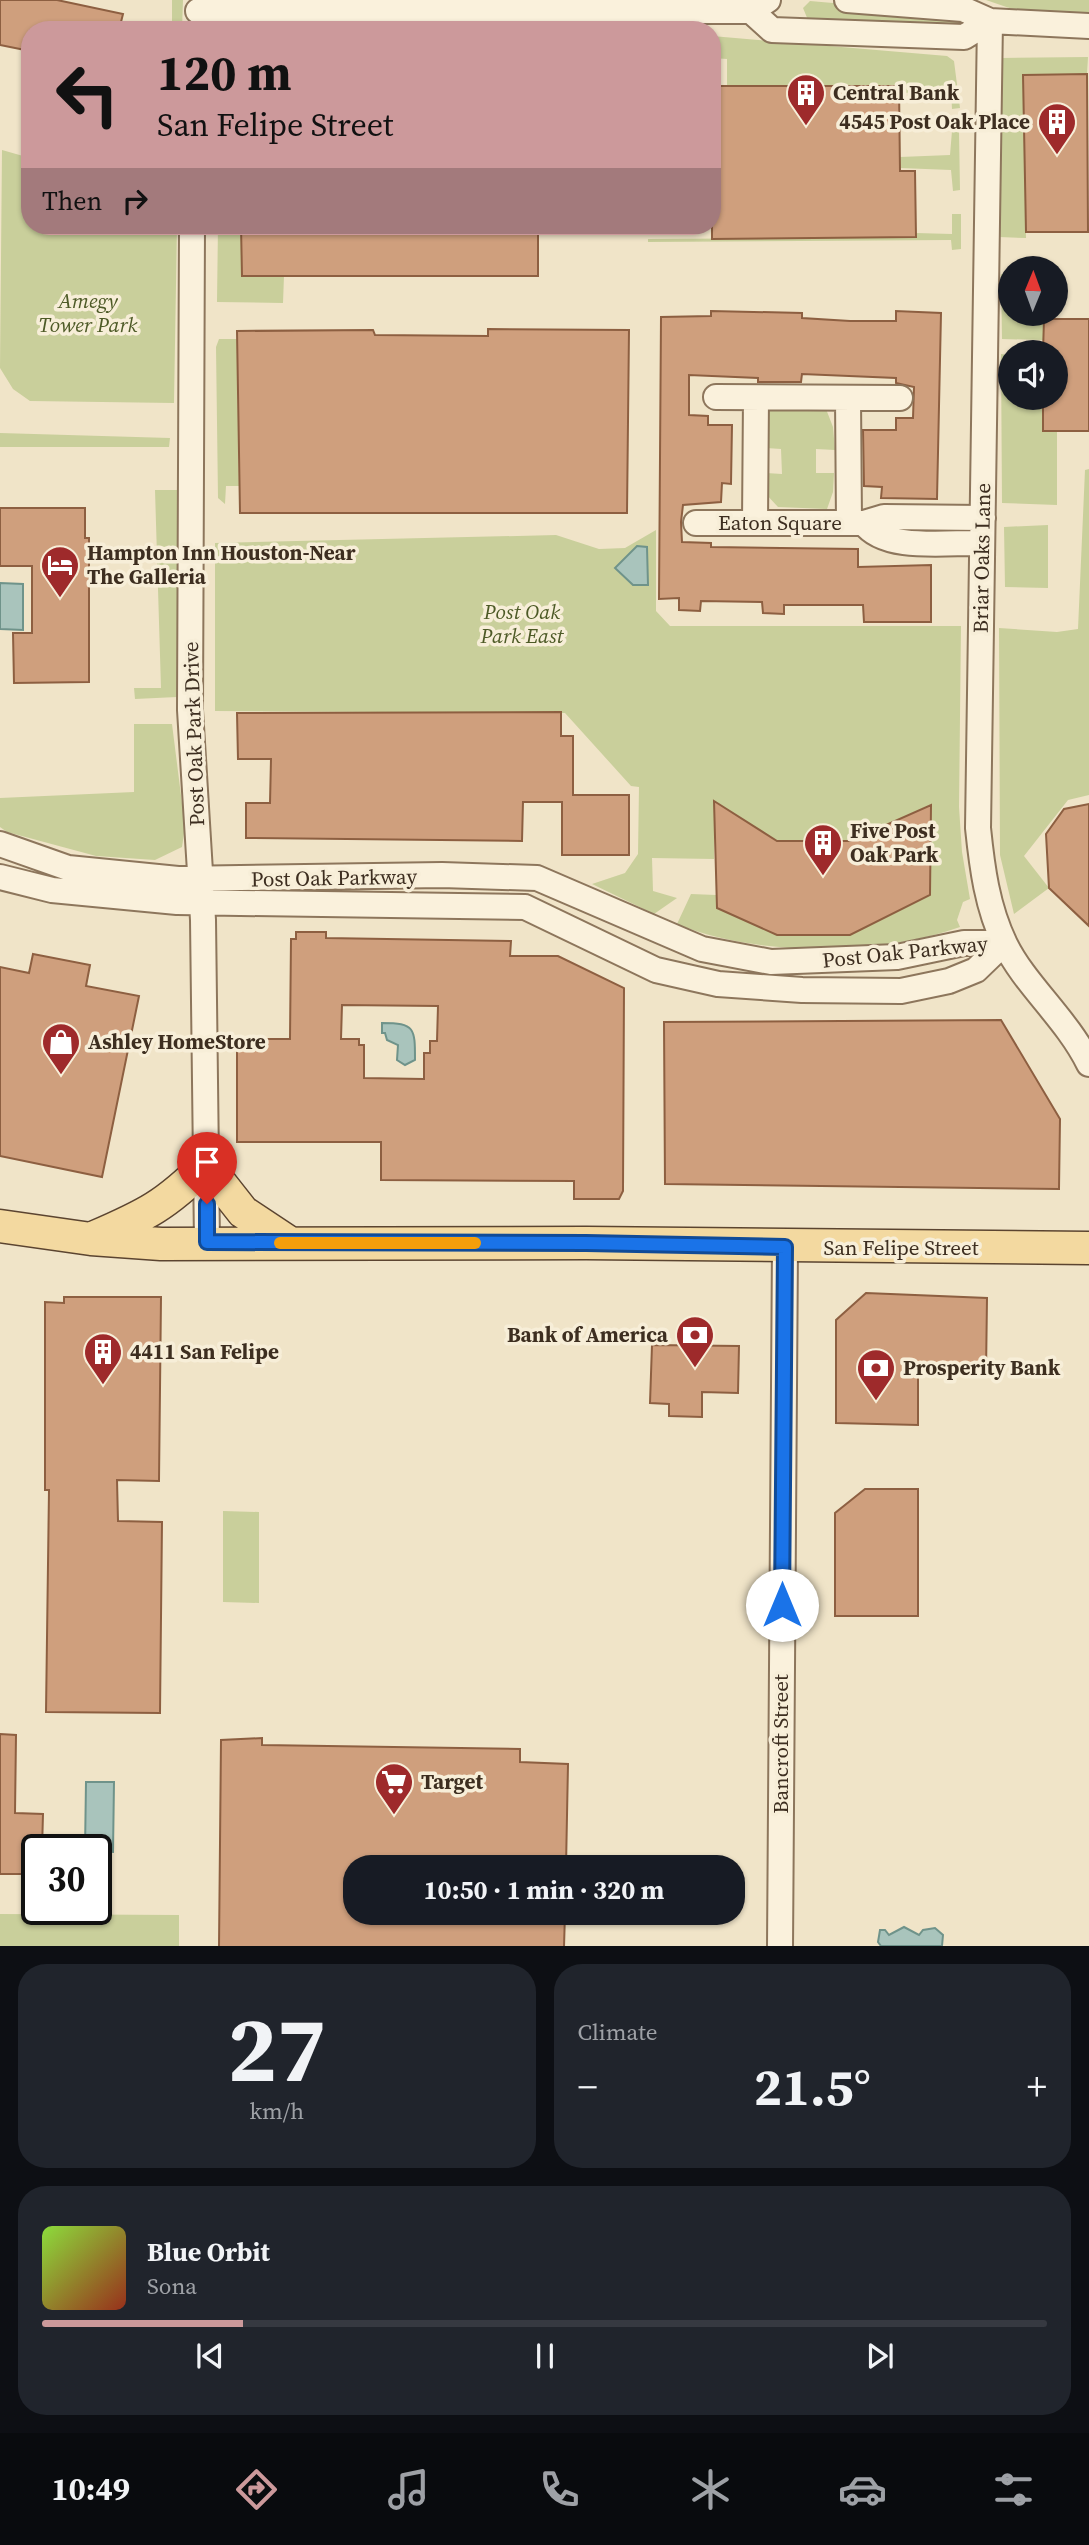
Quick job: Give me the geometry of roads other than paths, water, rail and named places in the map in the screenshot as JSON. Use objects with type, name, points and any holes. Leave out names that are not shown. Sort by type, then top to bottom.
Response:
[{"type":"main road","points":[[91,1239],[173,1198],[206,1165],[243,1212],[290,1243]]},
{"type":"main road","name":"San Felipe Street","points":[[0,1226],[91,1239],[161,1244],[586,1243],[1089,1248]]},
{"type":"street","points":[[848,0],[963,9],[990,21],[1089,26]]},
{"type":"street","points":[[198,14],[756,4],[772,30],[964,37],[990,21]]},
{"type":"street","name":"Briar Oaks Lane","points":[[990,21],[978,828],[984,883],[1004,943],[1078,1042],[1089,1064]]},
{"type":"street","name":"Post Oak Park Drive","points":[[192,235],[190,710],[202,891],[207,1242]]},
{"type":"street","points":[[716,397],[900,398]]},
{"type":"street","points":[[755,398],[755,522]]},
{"type":"street","points":[[848,398],[857,522]]},
{"type":"street","name":"Eaton Square","points":[[696,523],[857,522],[884,517],[983,518]]},
{"type":"street","name":"Eaton Square","points":[[857,522],[872,534],[887,541],[982,543]]},
{"type":"street","name":"Post Oak Parkway","points":[[0,844],[68,868],[202,891],[442,875],[537,878],[702,949],[771,962],[897,957],[964,943],[1004,943]]},
{"type":"street","name":"Post Oak Parkway","points":[[0,877],[52,890],[202,891],[525,907],[656,970],[718,984],[802,990],[901,991],[949,981],[976,971],[1004,943]]},
{"type":"street","name":"Bancroft Street","points":[[780,1946],[785,1247]]},
{"type":"water","points":[[637,546],[647,547],[648,585],[633,585],[615,568]]},
{"type":"water","points":[[0,583],[23,584],[23,630],[0,629]]},
{"type":"water","points":[[382,1023],[401,1024],[411,1030],[415,1060],[405,1065],[397,1060],[398,1045],[387,1040],[385,1033],[382,1033]]},
{"type":"water","points":[[86,1782],[114,1782],[113,1852],[112,1834],[85,1834]]},
{"type":"water","points":[[904,1927],[919,1935],[923,1930],[935,1928],[943,1935],[942,1946],[881,1946],[878,1942],[880,1930],[885,1930],[889,1935]]},
{"type":"place","name":"Central Bank","points":[[806,127]]},
{"type":"place","name":"4545 Post Oak Place","points":[[1057,156]]},
{"type":"place","name":"Hampton Inn Houston-Near The Galleria","points":[[60,599]]},
{"type":"place","name":"Five Post Oak Park","points":[[823,877]]},
{"type":"place","name":"Ashley HomeStore","points":[[61,1076]]},
{"type":"place","name":"Bank of America","points":[[695,1369]]},
{"type":"place","name":"4411 San Felipe","points":[[103,1386]]},
{"type":"place","name":"Prosperity Bank","points":[[876,1402]]},
{"type":"place","name":"Target","points":[[394,1816]]},
{"type":"park label","name":"Amegy Tower Park","points":[[88,313]]},
{"type":"park label","name":"Post Oak Park East","points":[[522,624]]}]
